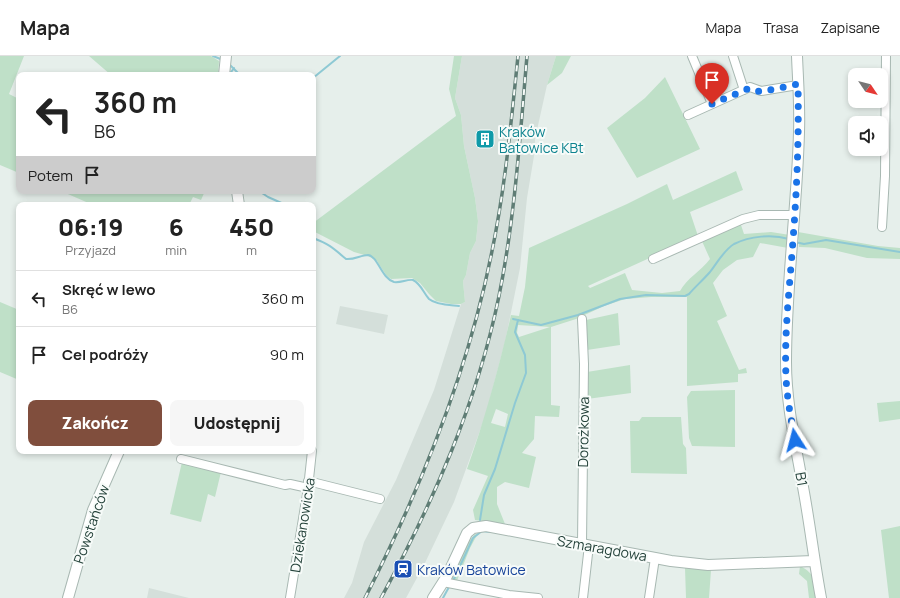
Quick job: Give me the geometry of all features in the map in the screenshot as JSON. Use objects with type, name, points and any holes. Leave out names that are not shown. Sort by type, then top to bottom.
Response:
[{"type":"street","points":[[692,56],[712,104]]},
{"type":"street","points":[[734,56],[744,90]]},
{"type":"street","name":"B1","points":[[797,56],[799,130],[793,241],[789,284],[786,378],[793,431],[821,598]]},
{"type":"street","points":[[882,227],[885,176],[886,56]]},
{"type":"street","points":[[224,72],[226,57]]},
{"type":"street","points":[[688,115],[750,88],[761,92],[798,84]]},
{"type":"street","points":[[653,259],[743,219],[759,215],[794,215]]},
{"type":"street","name":"Dorożkowa","points":[[582,319],[584,364],[582,459],[585,545],[583,598]]},
{"type":"street","name":"Powstańców","points":[[68,598],[93,510],[118,454]]},
{"type":"street","name":"Dziekanowicka","points":[[290,598],[312,454]]},
{"type":"street","points":[[181,459],[285,485],[308,485],[380,499]]},
{"type":"street","points":[[219,464],[286,481],[290,484]]},
{"type":"street","name":"Szmaragdowa","points":[[433,598],[443,582],[467,533],[478,526],[486,526],[655,558],[708,565],[814,561]]},
{"type":"street","points":[[649,598],[655,558]]},
{"type":"street","points":[[443,582],[509,595],[538,598]]},
{"type":"shaded area","points":[[462,56],[556,56],[547,85],[535,139],[535,150],[527,198],[520,268],[505,342],[486,414],[454,502],[424,565],[406,598],[344,598],[352,583],[364,542],[396,480],[434,390],[461,304],[465,302],[463,281],[466,275],[470,253],[476,241],[478,221],[475,198],[464,146],[461,115],[455,98]]},
{"type":"shaded area","points":[[340,306],[388,315],[384,334],[336,324]]},
{"type":"shaded area","points":[[149,588],[189,598],[147,598]]},
{"type":"green space","points":[[0,56],[24,56],[18,72],[16,72],[16,76],[9,94],[16,98],[16,172],[0,165]]},
{"type":"green space","points":[[89,56],[211,56],[219,61],[218,72],[108,72]]},
{"type":"green space","points":[[454,56],[462,56],[455,98],[461,115],[464,146],[475,198],[478,221],[476,241],[470,253],[466,275],[463,281],[465,302],[461,304],[436,301],[420,283],[412,278],[391,279],[386,275],[377,261],[368,256],[354,252],[316,233],[316,221],[456,116],[449,89]]},
{"type":"green space","points":[[556,56],[571,56],[562,73],[547,85]]},
{"type":"green space","points":[[665,77],[700,149],[637,178],[607,128],[645,98]]},
{"type":"green space","points":[[736,171],[743,190],[690,212],[698,236],[588,286],[590,288],[625,273],[632,290],[662,293],[680,291],[686,282],[710,259],[701,239],[740,222],[744,234],[771,232],[790,235],[788,248],[760,243],[753,257],[737,260],[723,270],[713,283],[727,316],[717,321],[739,370],[746,368],[747,373],[738,374],[738,382],[687,386],[687,297],[625,299],[604,306],[576,319],[551,327],[551,405],[560,406],[559,417],[535,416],[534,439],[522,453],[536,457],[529,488],[505,482],[497,487],[497,504],[505,524],[475,520],[473,510],[488,476],[467,469],[491,393],[511,315],[519,316],[525,287],[529,248],[627,204],[667,184],[673,200]],"holes":[[[518,325],[550,327],[519,337],[517,333]],[[496,409],[508,414],[505,427],[491,423]]]},
{"type":"green space","points":[[68,194],[204,194],[201,200],[193,197],[190,202],[86,202]]},
{"type":"green space","points":[[798,232],[878,246],[900,248],[900,259],[867,258],[825,248],[799,247]]},
{"type":"green space","points":[[0,302],[16,309],[16,379],[0,372]]},
{"type":"green space","points":[[618,313],[620,345],[587,350],[586,320]]},
{"type":"green space","points":[[630,365],[631,393],[587,399],[587,372]]},
{"type":"green space","points":[[735,390],[735,447],[692,446],[689,438],[687,397],[691,391]]},
{"type":"green space","points":[[900,401],[900,419],[879,422],[877,403]]},
{"type":"green space","points":[[642,417],[681,417],[683,444],[686,448],[687,474],[631,473],[630,421],[639,421]]},
{"type":"green space","points":[[182,462],[221,472],[215,497],[208,494],[201,522],[170,514]]},
{"type":"green space","points":[[900,526],[900,598],[889,598],[881,530]]},
{"type":"green space","points":[[475,534],[477,535],[470,548],[456,583],[451,580],[468,542]]},
{"type":"green space","points":[[800,566],[812,575],[818,598],[809,598],[807,581],[799,574]]},
{"type":"green space","points":[[685,568],[711,570],[709,598],[686,598]]},
{"type":"waterway","points":[[213,56],[223,60]]},
{"type":"waterway","points":[[316,76],[340,56]]},
{"type":"waterway","points":[[228,63],[237,72]]},
{"type":"waterway","points":[[231,72],[234,68]]},
{"type":"waterway","points":[[264,194],[279,202]]},
{"type":"waterway","points":[[513,319],[541,325],[578,315],[620,299],[646,295],[685,296],[689,294],[710,272],[724,253],[734,244],[747,239],[768,236],[789,239]]},
{"type":"waterway","points":[[316,239],[331,247],[346,259],[352,259],[365,255],[371,256],[390,280],[394,282],[413,280],[432,301],[459,306]]},
{"type":"waterway","points":[[795,242],[804,244],[826,240],[900,252]]},
{"type":"waterway","points":[[480,520],[484,495],[495,469],[515,403],[526,373],[525,355],[515,332],[518,320]]},
{"type":"waterway","points":[[453,581],[473,538],[482,531],[491,532]]},
{"type":"waterway","points":[[443,598],[449,587]]},
{"type":"railway","points":[[365,598],[405,516],[423,474],[440,431],[469,344],[481,300],[496,231],[507,156],[518,56]]},
{"type":"railway","points":[[381,598],[418,526],[451,452],[466,414],[490,336],[505,266],[509,236],[527,56]]},
{"type":"place","name":"Kraków Batowice KBt","points":[[485,139]]},
{"type":"place","name":"Kraków Batowice","points":[[403,569]]},
{"type":"route","points":[[712,104],[750,88],[761,92],[798,84],[799,130],[789,284],[786,361],[789,405],[795,440]]}]
